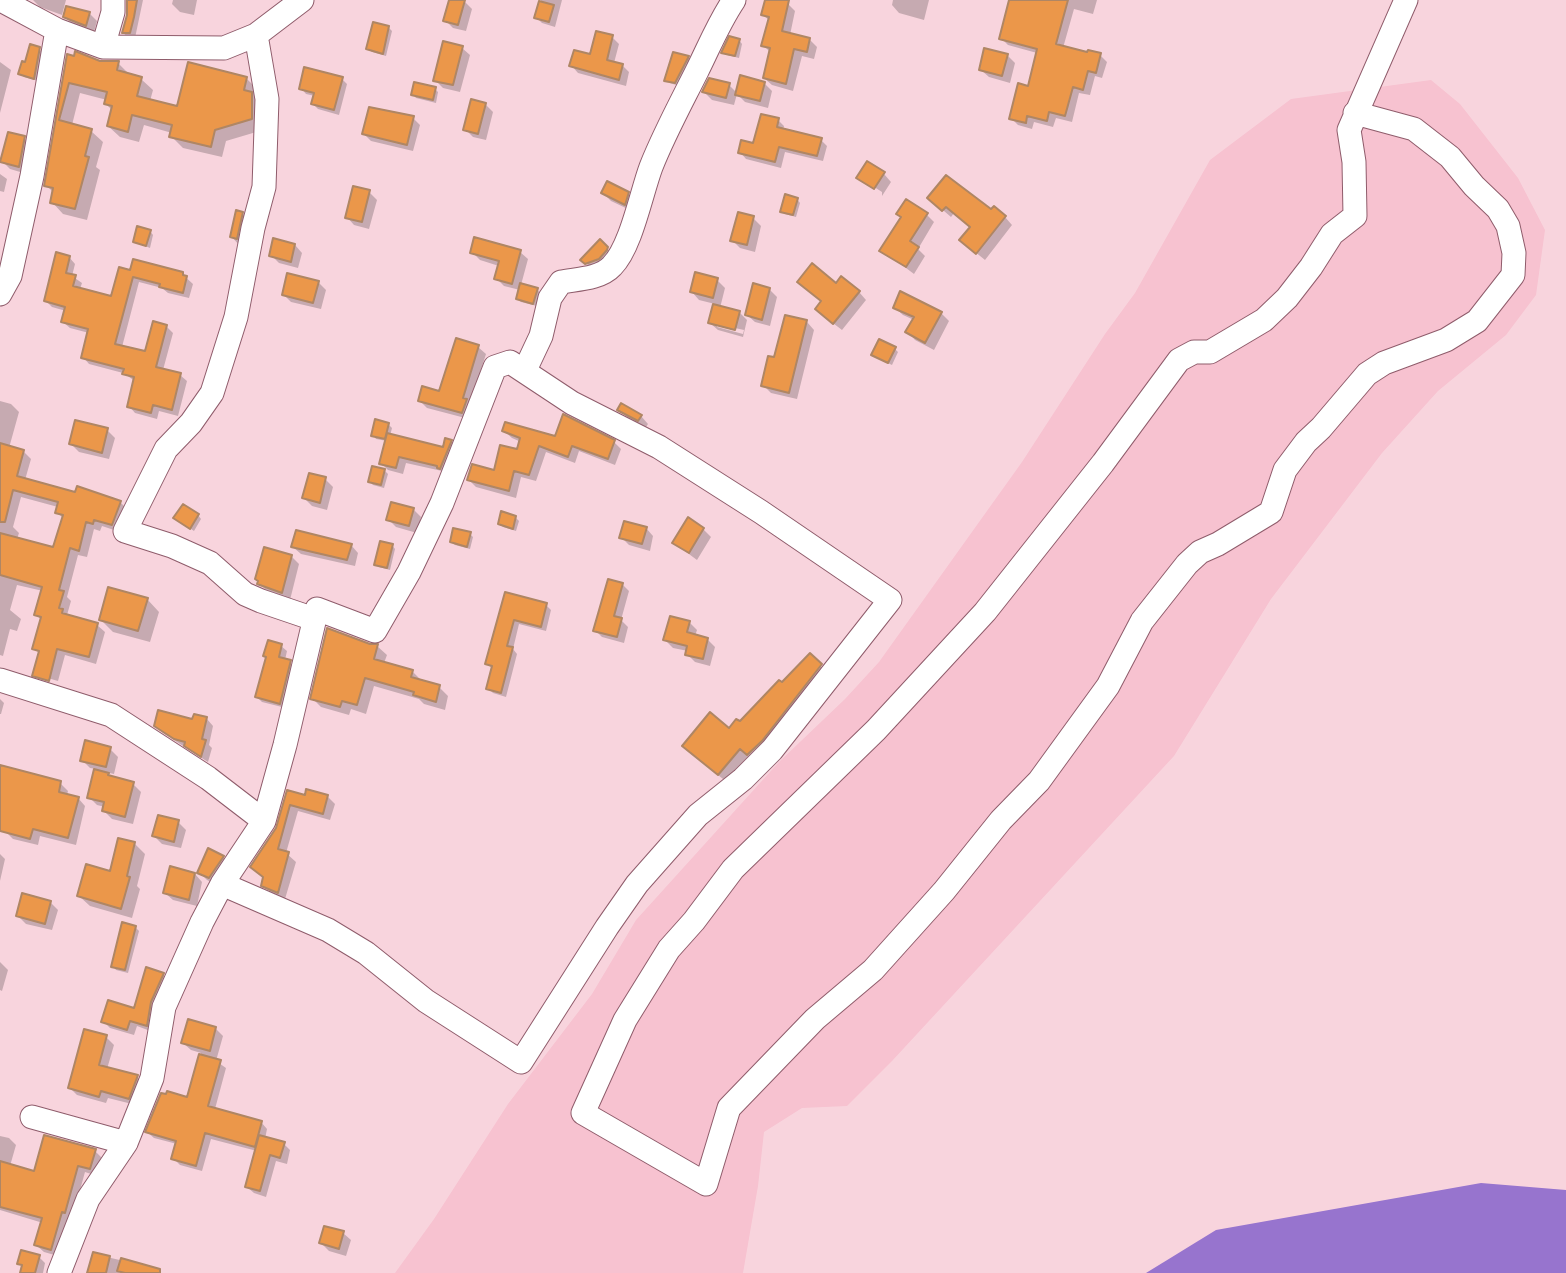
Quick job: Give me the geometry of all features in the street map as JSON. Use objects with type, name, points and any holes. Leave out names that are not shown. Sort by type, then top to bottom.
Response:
[{"type":"street","points":[[1,0],[57,30],[103,47],[224,48],[256,35],[302,0]]},
{"type":"street","points":[[103,47],[113,12],[113,0]]},
{"type":"street","points":[[525,370],[541,336],[550,298],[561,282],[594,276],[612,267],[628,239],[661,141],[717,25],[734,0]]},
{"type":"street","points":[[1355,113],[1414,129],[1450,157],[1474,186],[1499,209],[1508,226],[1514,253],[1513,275],[1477,321],[1446,340],[1384,363],[1367,374],[1284,470],[1271,512],[1218,544],[1199,552],[1187,564],[1142,621],[1108,686],[1040,780],[1001,820],[944,891],[873,970],[815,1019],[729,1108],[706,1184],[583,1113],[625,1020],[669,948],[694,921],[733,869],[876,730],[985,612],[1110,453],[1178,360],[1194,352],[1210,352],[1264,320],[1287,298],[1332,234],[1355,216],[1354,162],[1349,130],[1355,113],[1406,0]]},
{"type":"street","points":[[0,294],[10,276],[32,176],[57,30]]},
{"type":"street","points":[[256,35],[267,99],[264,187],[253,228],[236,317],[212,393],[191,423],[166,449],[125,531],[172,546],[210,563],[245,594],[314,619]]},
{"type":"street","points":[[59,1273],[88,1199],[127,1143],[152,1078],[164,1007],[202,922],[222,884],[264,821],[289,732],[317,609],[375,631],[410,572],[442,503],[495,367],[510,362],[566,399],[659,447],[761,512],[890,600],[772,750],[743,779],[698,815],[638,884],[607,927],[522,1062],[426,1001],[366,953],[337,935],[222,884]]},
{"type":"street","points":[[0,680],[111,715],[208,778],[264,821]]},
{"type":"street","points":[[32,1117],[127,1143]]},
{"type":"shaded area","points":[[1431,80],[1460,104],[1518,178],[1545,230],[1536,295],[1506,335],[1438,391],[1382,453],[1271,599],[1174,756],[892,1061],[847,1106],[802,1108],[764,1132],[743,1273],[395,1273],[434,1219],[508,1104],[592,994],[636,920],[779,762],[845,699],[879,662],[1022,462],[1105,334],[1135,293],[1210,160],[1291,99]]},
{"type":"shaded area","points":[[1481,1183],[1566,1190],[1566,1273],[1146,1273],[1216,1230]]},
{"type":"building","points":[[127,0],[137,0],[130,33],[122,33],[127,15]]},
{"type":"building","points":[[449,0],[465,0],[458,25],[443,21]]},
{"type":"building","points":[[765,0],[789,0],[782,31],[810,38],[807,52],[794,49],[786,84],[763,78],[770,48],[761,46],[769,17],[761,15]]},
{"type":"building","points":[[1009,0],[1068,0],[1056,44],[1101,53],[1096,73],[1088,71],[1083,90],[1073,87],[1065,116],[1049,112],[1047,121],[1027,116],[1026,123],[1009,119],[1018,83],[1028,86],[1037,49],[999,39]]},
{"type":"building","points":[[539,1],[554,5],[549,22],[534,18]]},
{"type":"building","points":[[66,6],[90,12],[86,26],[63,17]]},
{"type":"building","points":[[373,22],[389,26],[383,54],[366,49]]},
{"type":"building","points":[[596,31],[613,35],[607,60],[623,64],[619,80],[569,66],[574,50],[590,54]]},
{"type":"building","points":[[729,36],[740,39],[735,56],[721,53]]},
{"type":"building","points":[[443,41],[463,46],[453,85],[433,81]]},
{"type":"building","points":[[30,44],[40,47],[34,79],[18,74]]},
{"type":"building","points":[[984,48],[1008,54],[1002,76],[979,70]]},
{"type":"building","points":[[75,51],[100,61],[119,61],[117,70],[142,77],[137,96],[177,106],[188,62],[247,77],[244,90],[252,92],[252,119],[215,130],[211,147],[169,137],[172,125],[132,115],[128,132],[107,126],[112,106],[104,104],[107,92],[69,83],[59,120],[92,129],[85,156],[89,157],[75,209],[50,203],[53,188],[44,186],[67,54],[74,56]]},
{"type":"building","points":[[673,52],[689,56],[675,83],[664,81]]},
{"type":"building","points":[[304,67],[343,77],[334,110],[311,104],[314,93],[299,89]]},
{"type":"building","points":[[740,75],[765,82],[760,101],[735,95]]},
{"type":"building","points":[[709,78],[730,83],[726,98],[702,92]]},
{"type":"building","points":[[414,82],[436,87],[433,100],[411,95]]},
{"type":"building","points":[[471,99],[486,103],[478,134],[463,130]]},
{"type":"building","points":[[369,107],[414,116],[407,145],[362,134]]},
{"type":"building","points":[[761,114],[779,118],[777,127],[822,138],[817,156],[779,147],[775,162],[738,153],[741,140],[753,143]]},
{"type":"building","points":[[8,132],[25,136],[19,167],[0,162]]},
{"type":"building","points":[[867,161],[885,172],[874,189],[856,178]]},
{"type":"building","points":[[946,175],[991,209],[994,206],[1006,216],[976,254],[959,240],[970,227],[946,207],[942,211],[927,198]]},
{"type":"building","points":[[607,181],[629,192],[625,205],[601,193]]},
{"type":"building","points":[[353,186],[370,190],[362,222],[345,218]]},
{"type":"building","points":[[785,194],[798,198],[793,215],[780,212]]},
{"type":"building","points":[[906,199],[928,213],[910,241],[919,247],[906,267],[879,251],[901,217],[896,214]]},
{"type":"building","points":[[236,210],[243,212],[237,239],[230,237]]},
{"type":"building","points":[[738,212],[754,216],[747,245],[730,241]]},
{"type":"building","points":[[137,226],[151,230],[146,246],[133,242]]},
{"type":"building","points":[[474,237],[521,250],[512,284],[494,279],[499,261],[470,253]]},
{"type":"building","points":[[273,238],[295,244],[291,262],[269,256]]},
{"type":"building","points":[[600,239],[608,247],[607,250],[599,259],[585,264],[580,260]]},
{"type":"building","points":[[56,252],[70,256],[66,273],[76,275],[73,286],[111,296],[119,267],[130,270],[133,259],[183,272],[183,275],[187,276],[183,293],[133,277],[115,344],[145,351],[153,321],[167,325],[156,367],[181,373],[172,410],[153,405],[151,413],[127,407],[134,377],[122,374],[124,369],[81,358],[88,329],[61,322],[65,307],[44,301]]},
{"type":"building","points":[[812,263],[836,283],[841,276],[860,291],[833,324],[815,309],[821,301],[797,282]]},
{"type":"building","points":[[695,272],[718,278],[713,298],[690,292]]},
{"type":"building","points":[[287,273],[319,281],[313,303],[282,295]]},
{"type":"building","points":[[520,283],[538,288],[533,304],[516,299]]},
{"type":"building","points":[[753,283],[770,288],[762,320],[745,315]]},
{"type":"building","points":[[900,291],[942,312],[925,343],[905,332],[914,317],[893,308]]},
{"type":"building","points":[[713,304],[740,311],[735,330],[708,323]]},
{"type":"building","points":[[785,315],[807,320],[789,393],[761,386],[768,356],[774,357]]},
{"type":"building","points":[[456,338],[479,345],[463,398],[467,399],[462,413],[418,401],[422,386],[439,391]]},
{"type":"building","points":[[879,339],[896,347],[888,363],[871,355]]},
{"type":"building","points":[[621,403],[642,415],[638,421],[617,410]]},
{"type":"building","points":[[563,414],[615,440],[608,459],[572,446],[568,457],[539,446],[529,475],[514,471],[509,491],[467,480],[472,464],[494,470],[500,445],[517,449],[520,438],[502,431],[505,422],[555,436]]},
{"type":"building","points":[[375,419],[389,423],[385,439],[371,436]]},
{"type":"building","points":[[75,420],[108,428],[102,453],[69,444]]},
{"type":"building","points":[[387,433],[443,447],[445,438],[452,440],[440,469],[399,457],[396,468],[379,464]]},
{"type":"building","points":[[0,443],[24,450],[17,476],[75,492],[77,486],[121,501],[112,525],[94,520],[93,524],[86,522],[79,551],[70,548],[59,590],[64,591],[59,608],[63,609],[62,613],[98,623],[89,657],[57,649],[49,681],[32,676],[39,651],[32,649],[41,617],[34,615],[42,587],[0,575],[0,533],[53,547],[63,515],[55,513],[58,502],[13,490],[5,522],[0,522]]},
{"type":"building","points":[[372,466],[385,469],[381,485],[368,482]]},
{"type":"building","points":[[309,473],[326,477],[320,503],[302,498]]},
{"type":"building","points":[[391,502],[414,508],[409,526],[386,520]]},
{"type":"building","points":[[183,504],[199,514],[190,529],[173,518]]},
{"type":"building","points":[[501,511],[516,516],[513,529],[498,524]]},
{"type":"building","points":[[688,517],[704,528],[689,553],[672,543]]},
{"type":"building","points":[[624,521],[647,527],[642,544],[619,538]]},
{"type":"building","points":[[453,528],[471,532],[467,547],[450,542]]},
{"type":"building","points":[[296,530],[352,544],[347,560],[291,547]]},
{"type":"building","points":[[380,541],[393,544],[387,568],[374,565]]},
{"type":"building","points":[[264,547],[292,555],[282,593],[257,584],[255,579]]},
{"type":"building","points":[[608,579],[623,583],[614,616],[622,618],[617,637],[593,631]]},
{"type":"building","points":[[108,587],[148,598],[138,631],[99,620]]},
{"type":"building","points":[[505,592],[547,603],[541,627],[514,620],[507,646],[513,647],[501,693],[486,689],[492,666],[485,664]]},
{"type":"building","points":[[670,616],[690,621],[687,632],[708,638],[703,659],[685,655],[687,646],[663,640]]},
{"type":"building","points":[[327,628],[370,644],[378,644],[374,659],[413,670],[411,677],[440,685],[436,702],[413,695],[414,692],[365,678],[357,705],[342,701],[340,707],[310,699]]},
{"type":"building","points":[[268,640],[282,644],[279,657],[291,660],[280,704],[255,697]]},
{"type":"building","points":[[810,653],[822,664],[762,741],[747,755],[740,749],[718,775],[682,746],[710,712],[729,728],[736,719],[740,721],[779,680],[782,682]]},
{"type":"building","points":[[158,710],[192,719],[194,714],[207,717],[202,739],[206,740],[201,757],[184,746],[185,742],[174,739],[154,726]]},
{"type":"building","points":[[85,740],[111,747],[106,767],[80,761]]},
{"type":"building","points":[[0,765],[61,781],[59,792],[79,797],[68,838],[33,829],[30,839],[0,831]]},
{"type":"building","points":[[94,769],[134,782],[125,817],[102,811],[104,802],[87,798]]},
{"type":"building","points":[[306,789],[328,795],[323,814],[290,805],[278,849],[289,852],[278,893],[261,886],[263,877],[250,867],[276,828],[287,790],[305,795]]},
{"type":"building","points":[[158,815],[179,820],[174,842],[152,836]]},
{"type":"building","points":[[118,838],[135,842],[127,876],[130,877],[121,909],[77,896],[86,864],[110,871]]},
{"type":"building","points":[[208,848],[224,856],[209,878],[197,873]]},
{"type":"building","points":[[170,866],[195,873],[189,900],[163,893]]},
{"type":"building","points":[[22,893],[51,901],[45,924],[16,916]]},
{"type":"building","points":[[122,922],[136,926],[125,970],[111,967]]},
{"type":"building","points":[[146,967],[164,973],[151,1002],[147,1026],[130,1021],[127,1030],[101,1022],[108,1000],[134,1008]]},
{"type":"building","points":[[188,1019],[216,1027],[210,1051],[181,1043]]},
{"type":"building","points":[[84,1029],[107,1035],[99,1065],[138,1075],[129,1099],[101,1091],[99,1097],[68,1088]]},
{"type":"building","points":[[199,1054],[221,1060],[208,1106],[262,1121],[255,1147],[205,1133],[196,1166],[171,1159],[176,1141],[145,1132],[161,1093],[166,1094],[167,1091],[187,1097]]},
{"type":"building","points":[[44,1135],[96,1149],[90,1169],[78,1166],[51,1250],[34,1245],[42,1218],[0,1207],[0,1161],[34,1171]]},
{"type":"building","points":[[259,1135],[285,1142],[280,1158],[270,1155],[260,1191],[245,1187]]},
{"type":"building","points":[[324,1226],[344,1231],[339,1249],[319,1243]]},
{"type":"building","points":[[21,1250],[40,1255],[35,1273],[20,1273],[22,1265],[17,1264]]},
{"type":"building","points":[[93,1252],[110,1256],[106,1273],[87,1273]]},
{"type":"building","points":[[121,1258],[160,1269],[160,1273],[117,1271]]}]
